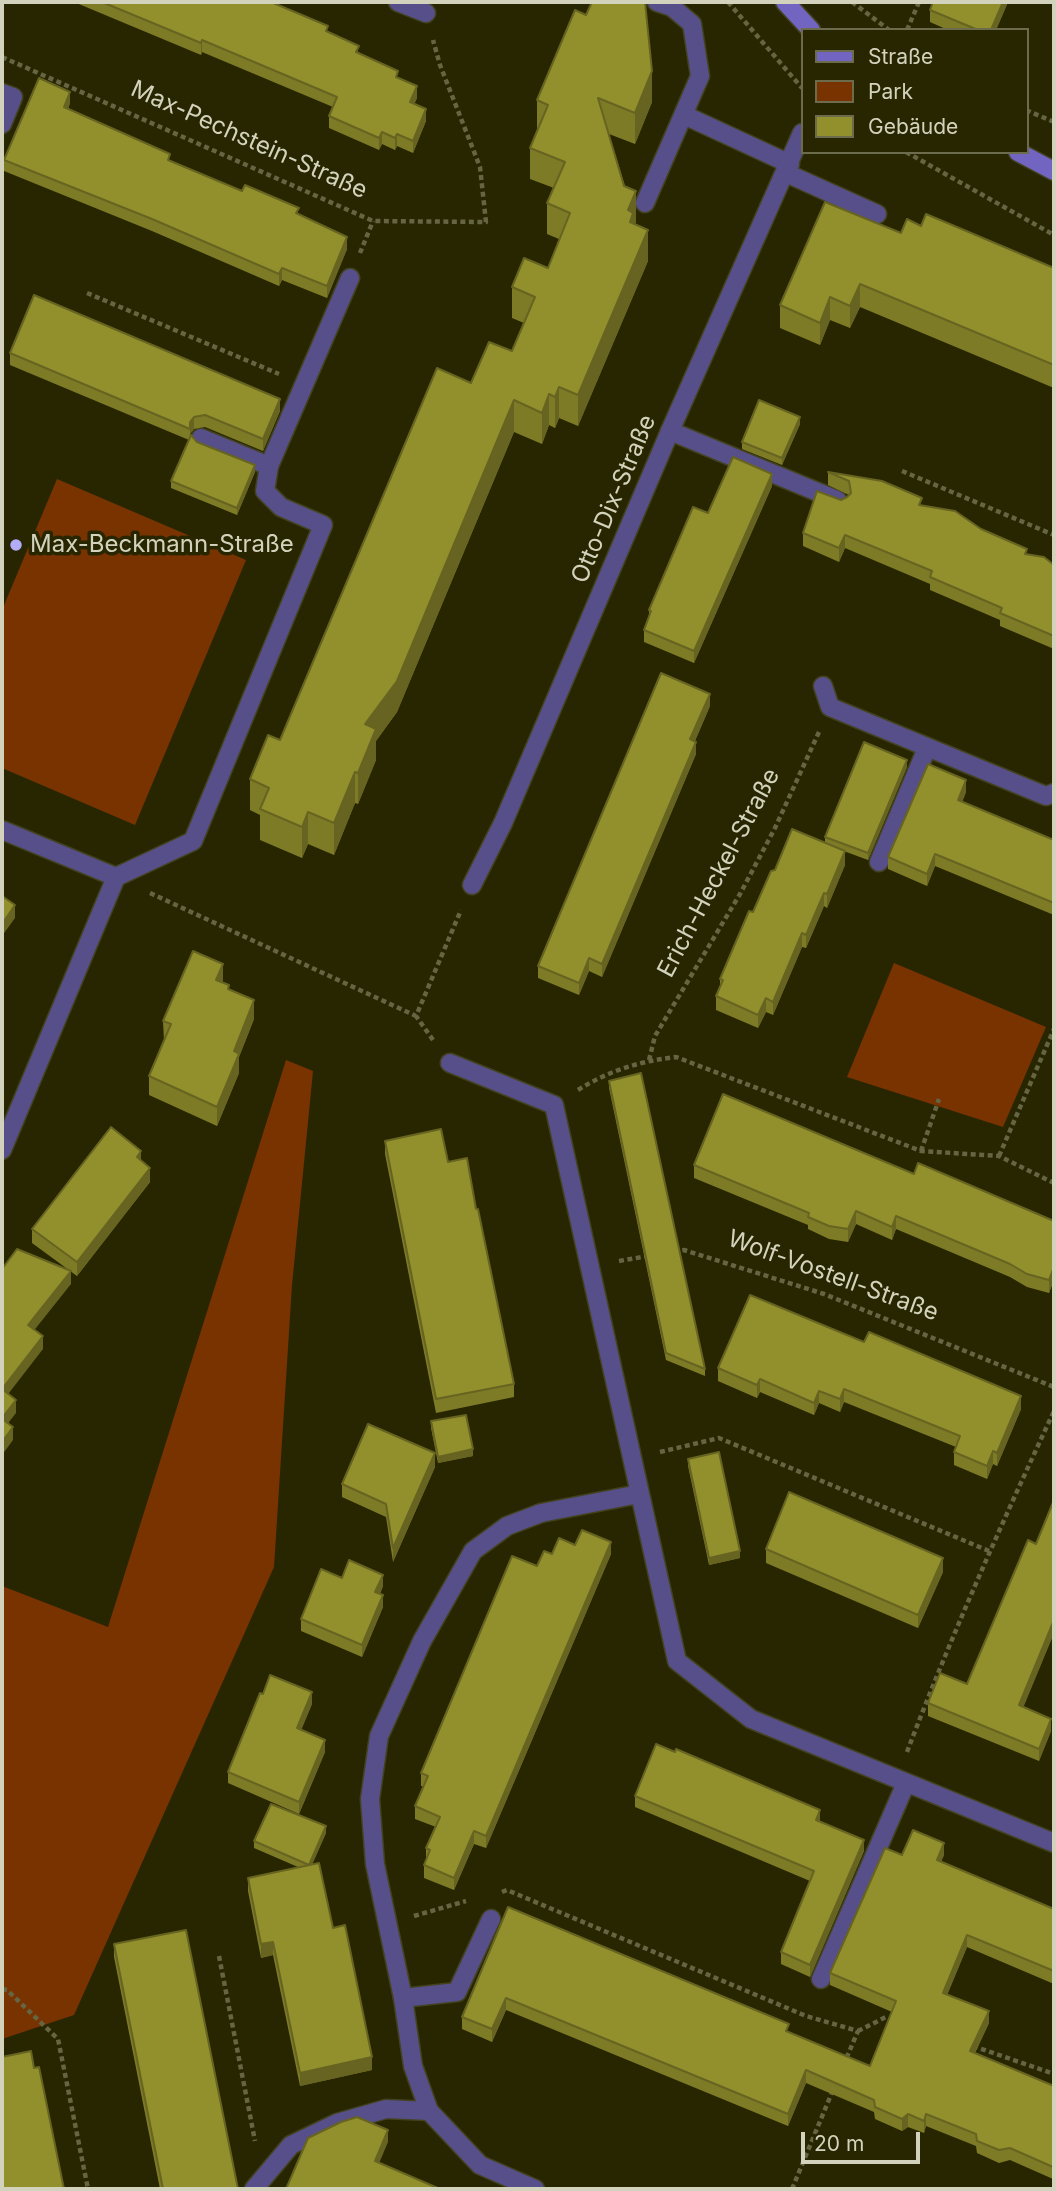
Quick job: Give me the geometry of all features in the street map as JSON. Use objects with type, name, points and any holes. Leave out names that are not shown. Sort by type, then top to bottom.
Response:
[{"type":"street","points":[[398,2],[426,13]]},
{"type":"street","points":[[645,203],[699,76],[692,24],[672,8],[657,2]]},
{"type":"street","points":[[785,2],[809,28]]},
{"type":"street","points":[[2,93],[13,97],[2,124]]},
{"type":"street","points":[[684,116],[877,214]]},
{"type":"street","name":"Otto-Dix-Straße","points":[[472,885],[503,823],[670,431],[800,138]]},
{"type":"street","points":[[1022,154],[1054,171]]},
{"type":"street","points":[[2,1150],[116,877],[193,841],[323,524],[281,507],[265,491],[269,466],[349,278]]},
{"type":"street","points":[[670,431],[840,502]]},
{"type":"street","points":[[201,438],[269,466]]},
{"type":"street","points":[[823,686],[830,707],[1046,796],[1054,793]]},
{"type":"street","points":[[879,862],[927,748]]},
{"type":"street","points":[[2,830],[116,877]]},
{"type":"street","points":[[450,1063],[554,1105],[677,1661],[751,1719],[1054,1843]]},
{"type":"street","points":[[535,2189],[480,2165],[429,2111],[413,2066],[403,1998],[375,1864],[370,1799],[379,1736],[422,1642],[473,1551],[507,1526],[541,1513],[639,1493]]},
{"type":"street","points":[[821,1979],[901,1781]]},
{"type":"street","points":[[403,1998],[457,1992],[491,1919]]},
{"type":"street","points":[[258,2184],[291,2145],[337,2123],[386,2109],[429,2111]]},
{"type":"path","points":[[727,2],[800,86]]},
{"type":"path","points":[[852,2],[886,28]]},
{"type":"path","points":[[908,28],[919,2]]},
{"type":"path","name":"Max-Pechstein-Straße","points":[[2,57],[373,221],[486,222],[480,167],[440,65],[426,13]]},
{"type":"path","points":[[1028,111],[1054,122]]},
{"type":"path","points":[[910,154],[1054,235]]},
{"type":"path","points":[[87,293],[305,385]]},
{"type":"path","points":[[902,471],[1054,535]]},
{"type":"path","name":"Erich-Heckel-Straße","points":[[649,1060],[655,1035],[733,905],[775,828],[830,707]]},
{"type":"path","points":[[116,877],[415,1016],[450,1063]]},
{"type":"path","points":[[415,1016],[472,885]]},
{"type":"path","points":[[999,1156],[1054,1029]]},
{"type":"path","points":[[554,1105],[601,1075],[649,1060],[676,1057],[921,1151],[999,1156],[1054,1183]]},
{"type":"path","points":[[921,1151],[939,1099]]},
{"type":"path","name":"Wolf-Vostell-Straße","points":[[671,1252],[684,1250],[824,1294],[1054,1387]]},
{"type":"path","points":[[589,1266],[657,1255]]},
{"type":"path","points":[[901,1781],[942,1660],[1054,1411]]},
{"type":"path","points":[[632,1459],[719,1438],[989,1551]]},
{"type":"path","points":[[495,1894],[507,1890],[807,2017],[858,2032]]},
{"type":"path","points":[[388,1921],[470,1900]]},
{"type":"path","points":[[219,1956],[258,2184]]},
{"type":"path","points":[[2,1989],[7,1990],[58,2039],[88,2189]]},
{"type":"path","points":[[843,2068],[858,2032],[886,2017],[898,2021]]},
{"type":"path","points":[[961,2042],[1054,2074]]},
{"type":"path","points":[[792,2189],[838,2080]]},
{"type":"green space","points":[[57,479],[246,560],[135,825],[2,768],[2,610]]},
{"type":"green space","points":[[894,963],[1046,1027],[1003,1127],[847,1077]]},
{"type":"green space","points":[[286,1060],[313,1071],[292,1285],[274,1567],[74,2015],[2,2039],[2,1586],[108,1627]]},
{"type":"building","points":[[102,2],[271,2],[328,26],[326,31],[359,46],[356,52],[398,71],[396,77],[417,86],[410,102],[426,109],[413,141],[397,134],[395,138],[382,132],[379,138],[329,116],[337,97],[202,40],[201,43]]},
{"type":"building","points":[[592,2],[645,2],[652,71],[635,113],[598,98],[624,186],[636,191],[628,210],[633,213],[630,222],[648,230],[578,395],[559,387],[555,397],[549,394],[542,413],[514,400],[397,681],[365,724],[376,729],[334,823],[308,812],[302,827],[260,809],[269,788],[250,779],[268,735],[280,740],[437,368],[471,383],[489,342],[512,351],[535,297],[512,287],[524,258],[548,268],[570,213],[547,203],[565,162],[530,148],[548,105],[537,100],[575,10],[586,15]]},
{"type":"building","points":[[933,2],[1003,2],[992,28],[973,28],[930,10]]},
{"type":"building","points":[[39,78],[70,92],[64,107],[170,154],[168,160],[242,191],[245,185],[299,208],[296,213],[347,237],[327,286],[282,268],[279,274],[152,219],[4,160]]},
{"type":"building","points":[[825,202],[901,233],[907,219],[921,226],[926,214],[1054,268],[1054,365],[860,284],[850,306],[830,297],[820,323],[780,305]]},
{"type":"building","points":[[34,295],[280,399],[263,439],[205,415],[194,417],[190,422],[190,429],[10,353]]},
{"type":"building","points":[[759,400],[800,417],[782,458],[742,442]]},
{"type":"building","points":[[191,435],[197,442],[255,465],[237,508],[171,481]]},
{"type":"building","points":[[733,457],[772,474],[694,651],[644,630],[651,611],[649,610],[693,507],[708,513]]},
{"type":"building","points":[[828,472],[882,481],[922,498],[919,505],[955,511],[981,529],[1027,549],[1025,554],[1044,557],[1054,565],[1054,636],[1000,613],[1002,608],[930,577],[932,571],[845,535],[839,548],[803,533],[817,491],[841,500],[851,493],[849,481]]},
{"type":"building","points":[[661,673],[710,694],[690,739],[696,742],[602,964],[589,958],[579,983],[538,966]]},
{"type":"building","points":[[864,742],[907,760],[868,853],[825,837]]},
{"type":"building","points":[[928,764],[966,780],[958,800],[1054,840],[1054,903],[935,854],[927,874],[888,857]]},
{"type":"building","points":[[792,829],[845,851],[806,935],[802,933],[773,1002],[766,998],[758,1015],[716,996],[723,980],[720,979],[749,911],[753,912]]},
{"type":"building","points":[[2,896],[15,905],[2,924]]},
{"type":"building","points":[[193,951],[223,964],[216,980],[229,985],[228,989],[254,1000],[234,1051],[239,1054],[217,1107],[149,1076],[171,1024],[163,1021]]},
{"type":"building","points":[[641,1073],[705,1369],[666,1353],[609,1081]]},
{"type":"building","points":[[723,1094],[914,1174],[918,1163],[1054,1221],[1054,1267],[1049,1280],[1027,1274],[1010,1264],[896,1216],[892,1227],[856,1211],[848,1229],[829,1226],[808,1217],[809,1213],[694,1165]]},
{"type":"building","points":[[111,1127],[141,1151],[137,1157],[150,1168],[77,1262],[32,1229]]},
{"type":"building","points":[[441,1129],[448,1162],[467,1158],[514,1384],[436,1399],[385,1141]]},
{"type":"building","points":[[17,1249],[71,1271],[28,1325],[43,1336],[2,1389],[2,1269]]},
{"type":"building","points":[[750,1295],[864,1342],[869,1332],[1021,1396],[997,1453],[993,1451],[987,1466],[954,1452],[960,1436],[844,1389],[840,1399],[819,1391],[814,1403],[760,1379],[757,1385],[718,1368]]},
{"type":"building","points":[[2,1389],[16,1400],[2,1418]]},
{"type":"building","points":[[466,1415],[473,1449],[438,1457],[431,1421]]},
{"type":"building","points":[[2,1419],[13,1427],[2,1442]]},
{"type":"building","points":[[368,1424],[435,1453],[393,1548],[386,1504],[342,1484]]},
{"type":"building","points":[[719,1452],[740,1551],[709,1558],[688,1459]]},
{"type":"building","points":[[789,1492],[943,1558],[918,1615],[766,1549]]},
{"type":"building","points":[[1054,1500],[1054,1620],[1019,1705],[1051,1719],[1039,1749],[928,1703],[940,1673],[967,1684],[1028,1540],[1036,1544]]},
{"type":"building","points":[[582,1530],[611,1542],[486,1836],[474,1831],[454,1878],[424,1865],[430,1850],[426,1848],[440,1817],[415,1806],[428,1776],[421,1773],[512,1556],[537,1566],[544,1551],[552,1554],[559,1538],[575,1545]]},
{"type":"building","points":[[349,1560],[383,1575],[375,1592],[383,1595],[362,1645],[301,1619],[321,1569],[342,1578]]},
{"type":"building","points":[[270,1675],[312,1692],[297,1728],[325,1740],[299,1802],[228,1772]]},
{"type":"building","points":[[656,1744],[675,1752],[676,1749],[820,1810],[816,1820],[864,1840],[810,1965],[781,1952],[814,1871],[635,1796]]},
{"type":"building","points":[[271,1804],[326,1826],[309,1865],[254,1841]]},
{"type":"building","points":[[913,1830],[944,1843],[937,1860],[1054,1909],[1054,1971],[967,1935],[943,1993],[989,2011],[970,2051],[1054,2086],[1054,2171],[1053,2167],[1010,2148],[999,2150],[977,2141],[976,2134],[926,2114],[924,2121],[908,2114],[902,2119],[875,2107],[874,2100],[806,2070],[788,2114],[506,1998],[492,2029],[462,2017],[508,1907],[789,2024],[786,2031],[870,2066],[896,2001],[830,1973],[885,1848],[902,1855]]},
{"type":"building","points":[[319,1863],[333,1928],[345,1925],[372,2057],[300,2073],[273,1942],[261,1944],[248,1878]]},
{"type":"building","points":[[186,1930],[238,2189],[163,2189],[114,1944]]},
{"type":"building","points":[[31,2051],[34,2068],[39,2067],[64,2189],[2,2189],[2,2057]]},
{"type":"building","points":[[357,2117],[388,2130],[375,2161],[440,2189],[286,2189],[308,2138]]},
{"type":"place","name":"Max-Beckmann-Straße","points":[[16,545]]}]
